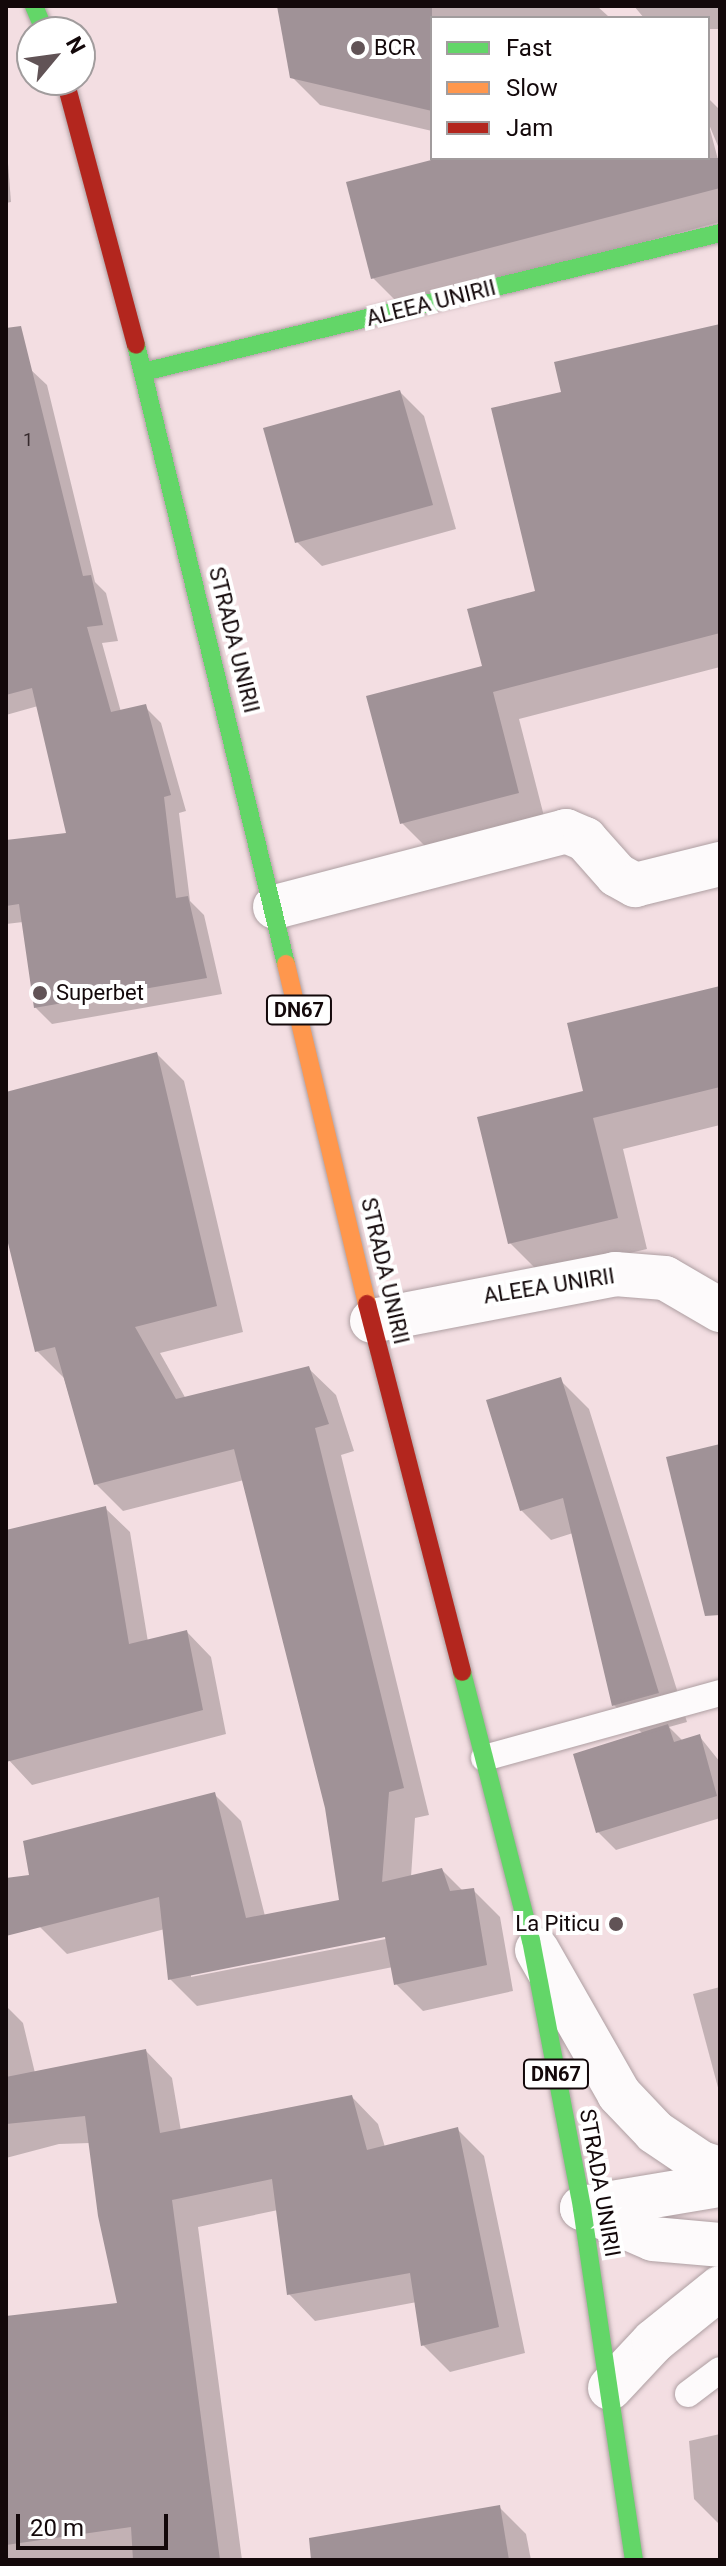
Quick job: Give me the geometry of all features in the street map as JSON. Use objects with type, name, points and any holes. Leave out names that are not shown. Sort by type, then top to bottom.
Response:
[{"type":"main road","name":"STRADA UNIRII","points":[[69,96],[143,372],[275,907],[372,1321],[531,1940],[582,2208],[634,2560]]},
{"type":"main road","name":"ALEEA UNIRII","points":[[143,372],[720,233]]},
{"type":"street","points":[[275,907],[566,831],[585,839],[617,875],[635,885],[720,864]]},
{"type":"street","name":"ALEEA UNIRII","points":[[372,1321],[615,1274],[665,1278],[720,1310]]},
{"type":"street","points":[[531,1940],[619,2094],[655,2132],[701,2163],[720,2169]]},
{"type":"street","points":[[582,2208],[720,2185]]},
{"type":"street","points":[[582,2208],[653,2239],[720,2245]]},
{"type":"street","points":[[610,2388],[654,2341],[720,2288]]},
{"type":"lane","points":[[484,1758],[720,1693]]},
{"type":"lane","points":[[688,2394],[720,2370]]},
{"type":"building","name":"BCR","points":[[277,6],[432,6],[430,111],[290,78]]},
{"type":"building","points":[[720,158],[720,188],[371,279],[346,182],[431,160]]},
{"type":"building","points":[[720,324],[720,633],[493,692],[519,793],[400,824],[366,696],[482,666],[467,609],[535,591],[491,408],[561,392],[554,362]]},
{"type":"building","points":[[21,326],[83,576],[91,575],[103,625],[87,627],[111,712],[146,704],[171,795],[164,797],[176,898],[188,896],[207,978],[34,1008],[19,904],[6,906],[6,840],[66,833],[32,688],[6,695],[6,328]]},
{"type":"building","points":[[400,390],[433,505],[295,543],[263,428]]},
{"type":"building","points":[[720,986],[720,1087],[593,1118],[618,1218],[508,1244],[477,1117],[583,1091],[567,1023]]},
{"type":"building","points":[[157,1052],[217,1306],[135,1327],[176,1399],[309,1366],[329,1424],[315,1428],[404,1788],[389,1792],[382,1882],[442,1868],[450,1891],[474,1888],[487,1965],[394,1985],[385,1937],[168,1980],[159,1897],[6,1936],[6,1878],[29,1875],[23,1841],[215,1792],[246,1918],[339,1900],[325,1808],[234,1449],[94,1485],[55,1347],[35,1352],[6,1235],[6,1092]]},
{"type":"building","points":[[561,1377],[659,1693],[612,1706],[563,1498],[520,1511],[486,1400]]},
{"type":"building","points":[[720,1444],[720,1615],[705,1616],[666,1457]]},
{"type":"building","points":[[106,1506],[129,1644],[187,1630],[203,1710],[6,1762],[6,1530]]},
{"type":"building","points":[[668,1724],[674,1742],[700,1734],[717,1796],[596,1833],[573,1754]]},
{"type":"building","points":[[146,2049],[160,2133],[352,2095],[367,2150],[458,2127],[499,2327],[421,2346],[410,2273],[287,2295],[272,2179],[172,2200],[220,2560],[133,2560],[131,2527],[6,2545],[6,2316],[117,2303],[98,2216],[85,2116],[6,2124],[6,2077]]},
{"type":"building","points":[[500,2505],[509,2560],[311,2560],[309,2538]]},
{"type":"traffic: fast","points":[[34,6],[38,16]]},
{"type":"traffic: fast","points":[[143,372],[720,233]]},
{"type":"traffic: fast","points":[[136,345],[286,964]]},
{"type":"traffic: fast","points":[[462,1672],[531,1940],[582,2208],[634,2560]]},
{"type":"traffic: slow","points":[[286,964],[367,1304]]},
{"type":"traffic: jam","points":[[69,96],[136,345]]},
{"type":"traffic: jam","points":[[367,1304],[462,1672]]},
{"type":"place","name":"BCR","points":[[358,48]]},
{"type":"place","name":"Superbet","points":[[40,993]]},
{"type":"place","name":"La Piticu","points":[[616,1924]]}]
